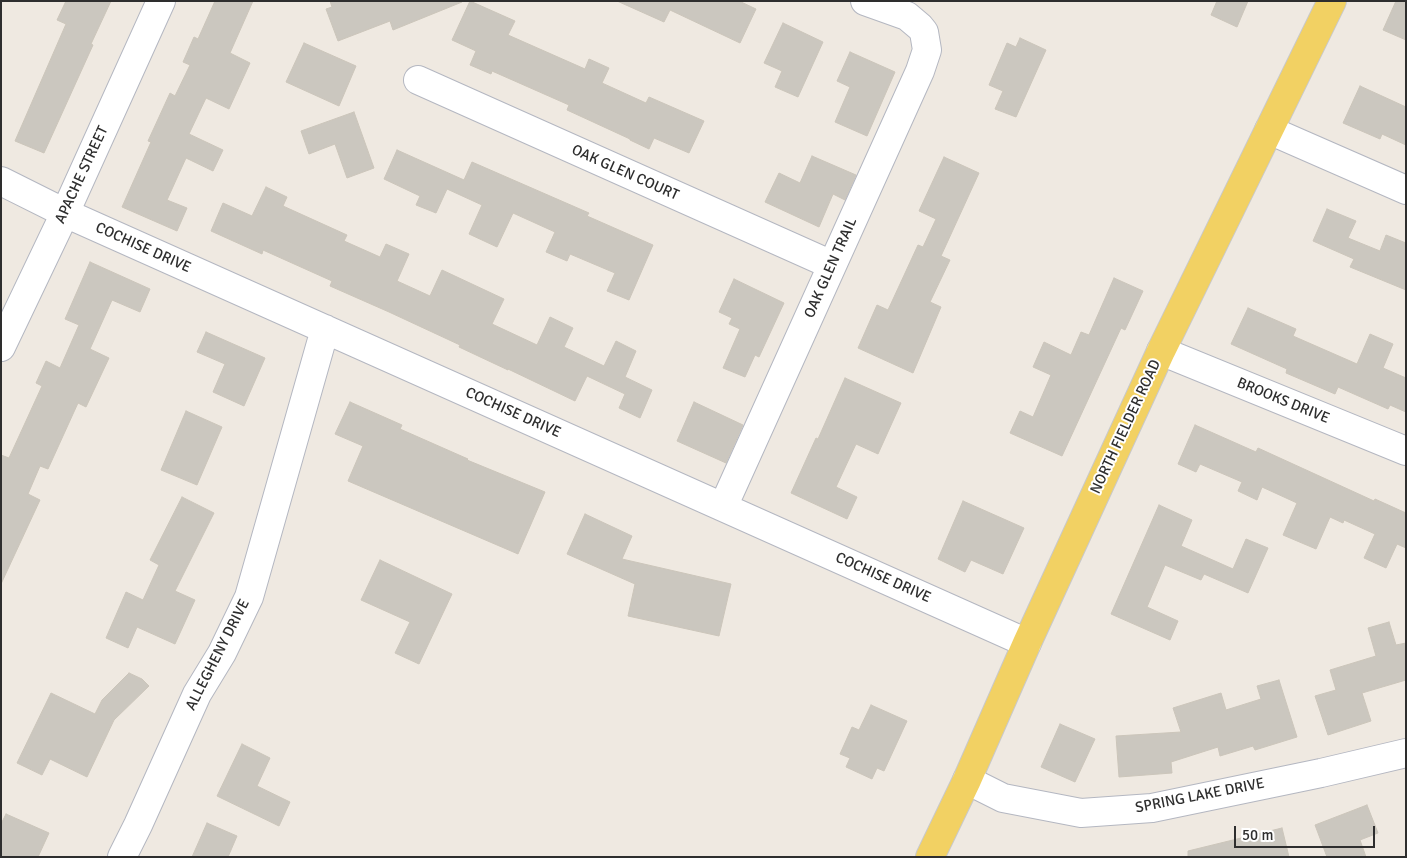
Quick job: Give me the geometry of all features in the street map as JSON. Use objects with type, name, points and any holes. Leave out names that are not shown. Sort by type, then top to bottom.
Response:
[{"type":"main road","name":"NORTH FIELDER ROAD","points":[[930,857],[967,780],[1027,642],[1161,351],[1332,1]]},
{"type":"street","name":"APACHE STREET","points":[[1,347],[65,213],[161,1]]},
{"type":"street","name":"OAK GLEN TRAIL","points":[[723,507],[920,71],[927,50],[924,32],[907,16],[865,1]]},
{"type":"street","name":"OAK GLEN COURT","points":[[418,80],[832,265]]},
{"type":"street","points":[[1269,130],[1406,190]]},
{"type":"street","name":"COCHISE DRIVE","points":[[1,181],[65,213],[1027,642]]},
{"type":"street","name":"ALLEGHENY DRIVE","points":[[122,857],[197,694],[222,653],[249,597],[325,329]]},
{"type":"street","name":"BROOKS DRIVE","points":[[1161,351],[1406,451]]},
{"type":"street","name":"SPRING LAKE DRIVE","points":[[967,780],[1003,798],[1081,813],[1152,808],[1321,773],[1406,753]]},
{"type":"building","points":[[66,1],[111,1],[44,153],[15,141],[66,24],[57,20]]},
{"type":"building","points":[[215,1],[253,1],[230,53],[250,63],[229,109],[206,98],[189,134],[223,150],[213,171],[186,158],[167,200],[187,208],[177,231],[122,207],[151,142],[148,141],[170,93],[175,96],[190,65],[183,62],[194,37],[198,39]]},
{"type":"building","points":[[330,1],[462,2],[393,30],[390,21],[338,41],[326,9],[332,7]]},
{"type":"building","points":[[470,1],[515,21],[508,35],[585,69],[589,59],[609,68],[602,83],[646,103],[649,97],[704,121],[689,153],[654,138],[649,149],[567,110],[569,105],[492,71],[491,74],[470,65],[476,51],[452,40]]},
{"type":"building","points":[[617,1],[739,1],[756,9],[740,43],[670,10],[664,22]]},
{"type":"building","points":[[1217,1],[1248,1],[1237,27],[1211,15]]},
{"type":"building","points":[[1396,1],[1406,1],[1406,40],[1383,30]]},
{"type":"building","points":[[783,23],[823,42],[798,97],[775,87],[782,71],[764,63]]},
{"type":"building","points":[[1020,38],[1046,50],[1016,117],[995,109],[1003,91],[989,85],[1007,43],[1016,47]]},
{"type":"building","points":[[304,43],[356,66],[339,106],[286,82]]},
{"type":"building","points":[[850,52],[895,72],[867,136],[835,122],[850,87],[837,81]]},
{"type":"building","points":[[1360,86],[1406,107],[1406,145],[1382,134],[1380,139],[1343,123]]},
{"type":"building","points":[[354,112],[374,168],[347,178],[335,144],[309,154],[301,131]]},
{"type":"building","points":[[397,150],[464,180],[472,162],[589,213],[587,216],[653,245],[629,300],[607,291],[615,273],[570,254],[567,261],[546,252],[555,232],[513,213],[497,247],[469,234],[482,205],[447,189],[436,213],[416,205],[420,196],[384,179]]},
{"type":"building","points":[[812,156],[856,175],[845,200],[833,194],[819,227],[765,202],[779,173],[800,183]]},
{"type":"building","points":[[944,157],[979,173],[941,256],[950,260],[930,302],[941,307],[913,373],[858,348],[877,305],[888,310],[918,245],[923,247],[936,219],[919,211]]},
{"type":"building","points":[[266,187],[287,197],[283,206],[347,235],[344,241],[380,257],[386,244],[409,254],[397,281],[430,296],[442,270],[504,299],[492,324],[537,345],[550,317],[573,328],[564,347],[604,366],[616,341],[636,351],[625,377],[652,390],[640,418],[619,408],[625,394],[587,376],[575,401],[459,347],[460,345],[330,286],[332,281],[263,250],[262,254],[211,231],[223,203],[252,216]]},
{"type":"building","points":[[1327,209],[1356,221],[1348,238],[1380,251],[1386,235],[1406,243],[1406,290],[1350,267],[1354,259],[1313,241]]},
{"type":"building","points":[[90,262],[150,289],[140,312],[112,300],[90,349],[109,358],[86,407],[78,403],[48,469],[40,466],[28,494],[40,500],[1,584],[1,455],[9,458],[42,386],[36,383],[46,361],[60,368],[79,325],[65,319]]},
{"type":"building","points":[[1114,278],[1143,291],[1125,330],[1121,328],[1062,456],[1010,433],[1020,411],[1033,417],[1051,375],[1033,367],[1044,342],[1071,355],[1081,332],[1089,335]]},
{"type":"building","points":[[734,279],[784,303],[759,357],[755,355],[745,377],[723,368],[740,329],[729,324],[732,318],[719,312]]},
{"type":"building","points":[[1248,308],[1296,329],[1293,336],[1357,364],[1370,334],[1393,344],[1383,368],[1406,378],[1406,412],[1390,405],[1388,409],[1338,387],[1335,394],[1286,373],[1287,369],[1231,344]]},
{"type":"building","points":[[206,332],[265,358],[244,406],[213,392],[225,364],[197,352]]},
{"type":"building","points":[[845,378],[901,403],[878,454],[856,444],[836,487],[857,497],[847,519],[791,493]]},
{"type":"building","points":[[350,402],[402,425],[400,429],[467,460],[545,492],[518,554],[348,481],[363,446],[335,434]]},
{"type":"building","points":[[694,402],[743,425],[726,463],[677,441]]},
{"type":"building","points":[[186,411],[222,427],[197,485],[161,470]]},
{"type":"building","points":[[1195,425],[1256,452],[1258,448],[1374,501],[1375,499],[1406,513],[1406,548],[1397,544],[1386,568],[1364,558],[1375,534],[1344,520],[1343,523],[1330,517],[1316,549],[1283,535],[1297,503],[1262,487],[1257,500],[1238,491],[1242,482],[1200,464],[1196,472],[1178,464]]},
{"type":"building","points":[[182,497],[214,513],[175,591],[195,600],[175,644],[137,627],[128,648],[106,638],[126,592],[143,600],[159,565],[150,560]]},
{"type":"building","points":[[963,501],[1024,528],[1003,574],[971,560],[965,572],[938,559]]},
{"type":"building","points":[[1159,505],[1192,520],[1181,546],[1233,569],[1246,539],[1268,548],[1248,593],[1204,574],[1201,580],[1165,565],[1147,607],[1178,621],[1170,640],[1111,614]]},
{"type":"building","points":[[585,514],[632,536],[622,559],[731,584],[719,636],[628,616],[635,584],[567,554]]},
{"type":"building","points":[[380,560],[452,594],[419,664],[395,653],[410,622],[361,600]]},
{"type":"building","points":[[1389,622],[1396,645],[1406,643],[1406,680],[1362,693],[1371,721],[1328,735],[1315,696],[1336,690],[1330,670],[1376,656],[1368,628]]},
{"type":"building","points":[[129,673],[142,679],[149,686],[114,720],[87,777],[50,759],[42,775],[17,763],[51,693],[95,714],[102,700]]},
{"type":"building","points":[[1279,680],[1297,737],[1255,750],[1253,746],[1220,756],[1218,747],[1171,762],[1172,773],[1119,777],[1116,736],[1181,732],[1173,708],[1221,693],[1226,710],[1261,699],[1257,686]]},
{"type":"building","points":[[871,705],[907,721],[884,771],[877,768],[872,779],[846,767],[850,758],[840,754],[852,727],[859,730]]},
{"type":"building","points":[[1060,724],[1095,739],[1075,782],[1041,767]]},
{"type":"building","points":[[242,744],[270,758],[257,786],[290,802],[279,826],[217,796]]},
{"type":"building","points":[[1367,805],[1378,833],[1360,840],[1366,857],[1327,857],[1315,825]]},
{"type":"building","points":[[6,814],[49,833],[38,857],[1,857],[1,824]]},
{"type":"building","points":[[207,823],[237,836],[228,857],[192,857]]},
{"type":"building","points":[[1282,828],[1289,857],[1188,857],[1188,851]]}]
